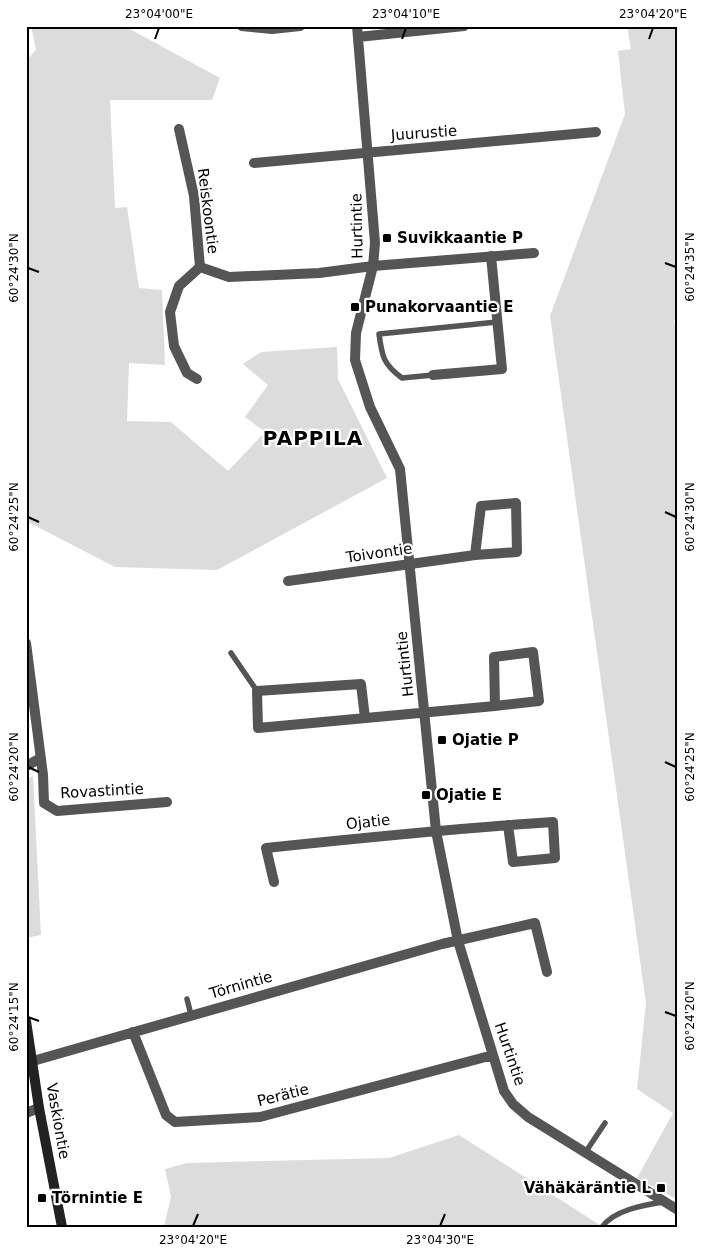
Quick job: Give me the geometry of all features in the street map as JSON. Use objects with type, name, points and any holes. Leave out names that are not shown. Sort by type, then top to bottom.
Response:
[{"type":"main road","name":"Vaskiontie","points":[[26,1021],[39,1108],[62,1227]]},
{"type":"street","points":[[242,26],[272,29],[300,26]]},
{"type":"street","points":[[357,32],[464,26]]},
{"type":"street","name":"Hurtintie","points":[[357,32],[369,152],[375,243],[373,266],[356,333],[355,360],[370,407],[400,469],[436,831],[458,941],[504,1091],[513,1104],[585,1153],[678,1210]]},
{"type":"street","name":"Reiskoontie","points":[[180,129],[194,196],[200,267]]},
{"type":"street","name":"Juurustie","points":[[254,163],[596,132]]},
{"type":"street","points":[[197,379],[187,373],[174,346],[170,312],[179,286],[200,267],[229,278],[319,273],[373,266],[534,252]]},
{"type":"street","points":[[433,375],[502,368],[492,256]]},
{"type":"street","name":"Toivontie","points":[[288,581],[475,555],[517,552],[516,503],[481,506],[475,555]]},
{"type":"street","points":[[26,643],[41,758],[26,766]]},
{"type":"street","points":[[365,718],[361,684],[256,691],[258,728],[425,714],[539,701],[533,652],[494,657],[495,706]]},
{"type":"street","name":"Rovastintie","points":[[41,758],[44,803],[57,810],[166,802]]},
{"type":"street","name":"Ojatie","points":[[274,882],[266,848],[436,831],[508,825],[552,822],[555,858],[513,862],[508,825]]},
{"type":"street","name":"Törnintie","points":[[33,1061],[458,941],[535,923],[547,972]]},
{"type":"street","name":"Perätie","points":[[133,1032],[166,1114],[175,1122],[260,1117],[493,1055]]},
{"type":"street","points":[[26,1113],[39,1108]]},
{"type":"lane","points":[[433,375],[402,378],[391,370],[382,357],[379,334],[498,322]]},
{"type":"lane","points":[[231,653],[256,691]]},
{"type":"lane","points":[[187,999],[191,1015]]},
{"type":"lane","points":[[585,1153],[605,1123]]},
{"type":"lane","points":[[602,1227],[607,1221],[624,1213],[646,1205],[663,1202]]},
{"type":"shaded area","points":[[31,26],[124,26],[220,78],[212,100],[110,100],[115,208],[127,207],[139,288],[162,290],[165,365],[129,363],[127,421],[171,422],[228,471],[265,432],[245,417],[268,385],[243,364],[261,352],[337,347],[338,379],[387,478],[217,570],[115,567],[26,521],[26,61],[36,50]]},
{"type":"shaded area","points":[[627,26],[678,26],[678,313],[674,321],[678,337],[678,1200],[637,1178],[673,1113],[637,1089],[646,1003],[550,316],[625,114],[618,51],[631,49]]},
{"type":"shaded area","points":[[33,776],[41,935],[26,938],[26,779]]},
{"type":"shaded area","points":[[459,1135],[603,1227],[164,1227],[171,1197],[165,1169],[187,1163],[389,1158]]},
{"type":"place","name":"Suvikkaantie P","points":[[387,238]]},
{"type":"place","name":"Punakorvaantie E","points":[[355,307]]},
{"type":"place","name":"Ojatie P","points":[[442,740]]},
{"type":"place","name":"Ojatie E","points":[[426,795]]},
{"type":"place","name":"Vähäkäräntie L","points":[[661,1188]]},
{"type":"place","name":"Törnintie E","points":[[42,1198]]},
{"type":"district","name":"PAPPILA","points":[[313,438]]}]
